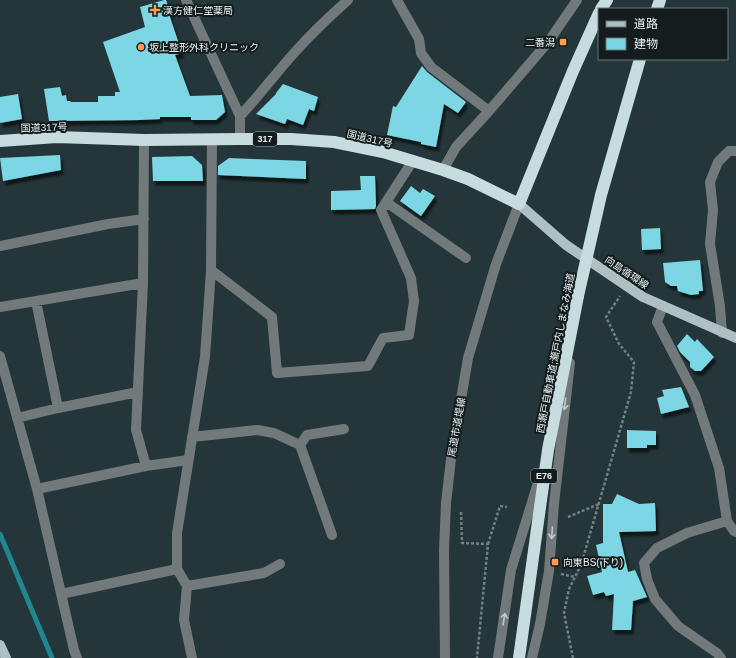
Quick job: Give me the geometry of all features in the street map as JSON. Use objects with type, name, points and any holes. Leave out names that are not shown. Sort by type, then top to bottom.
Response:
[{"type":"highway","points":[[519,204],[573,71],[598,16]]},
{"type":"highway","name":"西瀬戸自動車道;瀬戸内しまなみ海道","points":[[519,658],[548,450],[578,296],[601,195],[640,60]]},
{"type":"highway","name":"国道317号","points":[[0,141],[57,137],[144,140],[240,139],[334,142],[383,152],[412,162],[443,170],[482,185],[519,204]]},
{"type":"main road","name":"向島循環線","points":[[519,204],[566,245],[643,297],[736,338]]},
{"type":"main road","points":[[0,645],[6,658]]},
{"type":"street","points":[[186,0],[240,116],[240,139]]},
{"type":"street","points":[[240,116],[296,51],[332,14],[348,0]]},
{"type":"street","points":[[397,0],[418,39],[421,54],[431,67],[489,111]]},
{"type":"street","points":[[443,170],[456,147],[549,41],[577,0]]},
{"type":"street","points":[[144,140],[143,283],[136,430],[146,466]]},
{"type":"street","points":[[192,658],[184,620],[187,586],[177,569],[177,533],[205,357],[211,270],[212,140]]},
{"type":"street","points":[[722,332],[720,306],[710,244],[713,210],[710,182],[718,162],[729,151],[736,150]]},
{"type":"street","points":[[211,270],[272,316],[277,373],[368,366],[383,338],[409,335],[414,301],[411,278],[381,210],[412,162]]},
{"type":"street","points":[[386,202],[466,258]]},
{"type":"street","name":"尾道市道堤線","points":[[444,658],[444,550],[446,503],[451,459],[468,358],[496,264],[519,204]]},
{"type":"street","points":[[0,246],[108,224],[144,219]]},
{"type":"street","points":[[0,307],[143,283]]},
{"type":"street","points":[[532,658],[540,624],[549,571],[554,504],[578,296]]},
{"type":"street","points":[[36,301],[58,408]]},
{"type":"street","points":[[663,306],[657,322],[695,395],[719,468],[727,521],[736,532]]},
{"type":"street","points":[[0,356],[36,489],[77,658]]},
{"type":"street","points":[[17,418],[138,392]]},
{"type":"street","points":[[300,445],[307,436],[344,429]]},
{"type":"street","points":[[192,437],[257,430],[274,433],[300,445],[332,535]]},
{"type":"street","points":[[498,658],[511,570],[548,450]]},
{"type":"street","points":[[36,489],[146,466],[188,460]]},
{"type":"street","points":[[721,658],[717,653],[678,626],[655,599],[647,579],[644,563],[657,548],[687,533],[727,521]]},
{"type":"street","points":[[187,586],[264,573],[280,564]]},
{"type":"street","points":[[61,594],[177,569]]},
{"type":"path","points":[[573,658],[564,613],[569,589],[581,565],[631,392],[634,362],[619,344],[606,317],[627,286]]},
{"type":"path","points":[[568,517],[599,504]]},
{"type":"path","points":[[488,544],[500,506],[508,507]]},
{"type":"building","points":[[166,0],[171,14],[169,14],[182,53],[175,55],[190,96],[222,95],[225,112],[216,120],[191,120],[191,117],[160,117],[160,119],[140,120],[49,121],[44,89],[60,87],[62,96],[66,95],[67,101],[71,102],[98,102],[98,96],[115,96],[115,92],[120,92],[103,42],[145,27],[140,7]]},
{"type":"building","points":[[422,66],[427,72],[466,102],[458,113],[444,104],[436,147],[421,144],[421,142],[387,135],[393,106],[396,107]]},
{"type":"building","points":[[283,84],[318,97],[314,111],[309,109],[303,125],[287,119],[285,124],[256,114],[276,94]]},
{"type":"building","points":[[18,94],[22,119],[0,123],[0,97]]},
{"type":"building","points":[[60,155],[61,170],[3,181],[0,158]]},
{"type":"building","points":[[192,156],[202,165],[203,181],[153,181],[152,157]]},
{"type":"building","points":[[229,158],[306,161],[306,179],[218,175],[218,166]]},
{"type":"building","points":[[360,176],[375,176],[375,209],[331,210],[331,191],[361,190]]},
{"type":"building","points":[[411,186],[420,193],[423,189],[435,196],[421,216],[400,201]]},
{"type":"building","points":[[660,228],[661,249],[642,250],[641,229]]},
{"type":"building","points":[[700,260],[703,291],[699,291],[699,294],[691,295],[678,291],[677,286],[671,286],[665,282],[663,263]]},
{"type":"building","points":[[687,334],[695,342],[697,339],[714,357],[701,371],[695,371],[690,367],[690,362],[680,352],[677,346]]},
{"type":"building","points":[[681,387],[689,407],[661,414],[657,398],[664,396],[662,390]]},
{"type":"building","points":[[627,430],[656,431],[656,445],[647,445],[647,448],[627,448]]},
{"type":"building","points":[[617,494],[639,504],[655,503],[656,531],[619,532],[628,572],[635,570],[647,597],[633,601],[631,630],[612,630],[614,594],[606,596],[604,592],[593,595],[587,576],[602,572],[596,545],[603,543],[603,504],[612,504]]},
{"type":"waterway","points":[[0,534],[52,658]]},
{"type":"place","name":"漢方健仁堂薬局","points":[[155,10]]},
{"type":"place","name":"二番潟","points":[[563,42]]},
{"type":"place","name":"坂上整形外科クリニック","points":[[141,47]]},
{"type":"place","name":"向東BS(下り)","points":[[555,562]]}]
